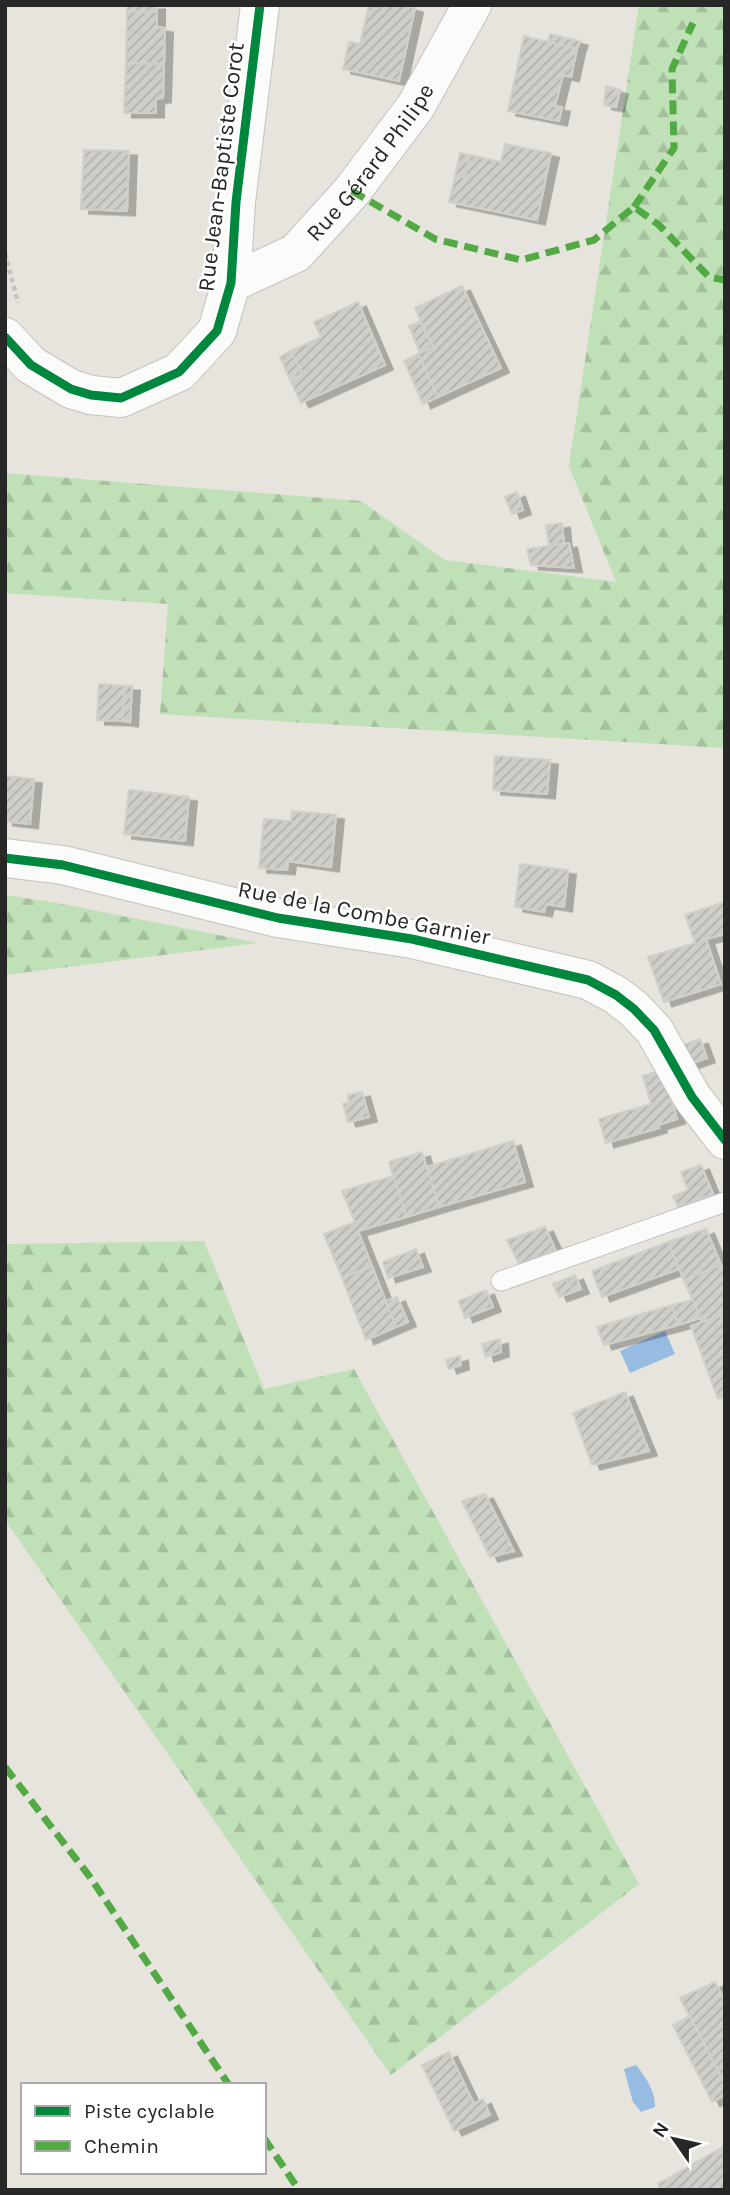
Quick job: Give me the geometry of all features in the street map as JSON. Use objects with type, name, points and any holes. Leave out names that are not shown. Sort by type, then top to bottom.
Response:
[{"type":"street","name":"Rue Jean-Baptiste Corot","points":[[12,321],[31,365],[71,389],[91,395],[121,398],[179,372],[217,331],[231,283],[236,202],[260,5]]},
{"type":"street","name":"Rue Gérard Philipe","points":[[231,283],[296,253],[352,191],[415,106],[472,5]]},
{"type":"street","name":"Rue de la Combe Garnier","points":[[5,858],[63,866],[278,918],[412,939],[588,981],[616,995],[654,1030],[692,1097],[725,1140]]},
{"type":"lane","points":[[500,1281],[725,1202]]},
{"type":"path","points":[[5,253],[12,321]]},
{"type":"green space","points":[[639,5],[725,5],[725,748],[160,714],[168,604],[5,593],[5,473],[361,501],[445,560],[616,582],[569,466]]},
{"type":"green space","points":[[5,895],[52,902],[258,943],[5,975]]},
{"type":"green space","points":[[204,1241],[264,1389],[354,1369],[639,1884],[391,2075],[5,1520],[5,1244]]},
{"type":"water","points":[[665,1331],[675,1354],[630,1373],[620,1351]]},
{"type":"water","points":[[636,2065],[649,2084],[655,2101],[655,2107],[641,2112],[633,2102],[624,2069]]},
{"type":"building","points":[[127,5],[157,5],[157,12],[127,11]]},
{"type":"building","points":[[369,5],[404,5],[415,8],[399,81],[343,69],[349,42],[360,44]]},
{"type":"building","points":[[127,11],[157,12],[157,27],[165,28],[164,64],[126,63]]},
{"type":"building","points":[[550,34],[580,41],[577,49],[548,42]]},
{"type":"building","points":[[524,36],[577,49],[571,77],[563,75],[555,106],[562,107],[559,121],[508,111]]},
{"type":"building","points":[[126,63],[164,64],[163,98],[156,99],[156,113],[124,113]]},
{"type":"building","points":[[606,86],[620,90],[616,107],[604,105]]},
{"type":"building","points":[[505,144],[551,153],[537,220],[449,202],[455,176],[465,177],[470,155],[501,162]]},
{"type":"building","points":[[84,150],[129,151],[127,211],[81,209]]},
{"type":"building","points":[[460,153],[470,155],[465,177],[455,176]]},
{"type":"building","points":[[462,286],[501,368],[438,397],[418,354],[433,347],[415,308]]},
{"type":"building","points":[[358,302],[385,365],[301,403],[290,380],[302,374],[291,351],[321,337],[314,322]]},
{"type":"building","points":[[420,321],[433,347],[420,353],[409,326]]},
{"type":"building","points":[[291,351],[302,374],[290,380],[280,357]]},
{"type":"building","points":[[418,354],[438,397],[423,404],[404,361]]},
{"type":"building","points":[[517,492],[523,510],[512,514],[505,497]]},
{"type":"building","points":[[562,523],[564,544],[549,546],[546,525]]},
{"type":"building","points":[[569,543],[574,568],[531,565],[527,549]]},
{"type":"building","points":[[99,684],[125,686],[122,721],[97,720]]},
{"type":"building","points":[[125,686],[132,686],[130,722],[122,721]]},
{"type":"building","points":[[495,756],[550,760],[547,794],[493,790]]},
{"type":"building","points":[[5,776],[34,779],[30,824],[5,821]]},
{"type":"building","points":[[129,790],[189,797],[185,841],[124,834]]},
{"type":"building","points":[[292,811],[336,815],[331,867],[288,861],[287,870],[259,868],[264,819],[291,821]]},
{"type":"building","points":[[520,864],[568,870],[564,907],[546,904],[544,912],[515,907]]},
{"type":"building","points":[[725,902],[725,934],[706,939],[721,984],[664,1002],[648,957],[695,943],[685,915]]},
{"type":"building","points":[[700,1039],[707,1058],[687,1065],[680,1046]]},
{"type":"building","points":[[663,1070],[677,1119],[658,1125],[659,1128],[606,1143],[599,1119],[651,1104],[643,1076]]},
{"type":"building","points":[[362,1092],[369,1117],[348,1122],[343,1104],[349,1102],[348,1095]]},
{"type":"building","points":[[513,1141],[525,1182],[439,1207],[427,1167]]},
{"type":"building","points":[[422,1152],[439,1207],[406,1217],[389,1162]]},
{"type":"building","points":[[701,1165],[713,1194],[678,1207],[673,1196],[688,1190],[681,1172]]},
{"type":"building","points":[[394,1176],[406,1217],[358,1231],[372,1266],[342,1278],[324,1234],[355,1222],[342,1191]]},
{"type":"building","points":[[545,1227],[556,1251],[519,1264],[507,1240]]},
{"type":"building","points":[[706,1229],[721,1265],[684,1280],[668,1242]]},
{"type":"building","points":[[668,1242],[679,1269],[602,1297],[592,1271]]},
{"type":"building","points":[[416,1249],[423,1267],[388,1278],[383,1262]]},
{"type":"building","points":[[721,1265],[725,1273],[725,1314],[702,1322],[684,1280]]},
{"type":"building","points":[[372,1266],[396,1327],[366,1340],[342,1278]]},
{"type":"building","points":[[575,1275],[581,1289],[573,1292],[566,1279]]},
{"type":"building","points":[[566,1279],[573,1292],[559,1297],[553,1284]]},
{"type":"building","points":[[486,1290],[493,1307],[465,1318],[459,1301]]},
{"type":"building","points":[[397,1297],[408,1322],[396,1327],[386,1301]]},
{"type":"building","points":[[693,1300],[700,1318],[678,1325],[672,1305]]},
{"type":"building","points":[[672,1305],[678,1325],[604,1345],[597,1327]]},
{"type":"building","points":[[725,1314],[725,1396],[718,1399],[691,1326]]},
{"type":"building","points":[[500,1339],[501,1352],[486,1357],[482,1344]]},
{"type":"building","points":[[460,1356],[461,1365],[449,1369],[446,1360]]},
{"type":"building","points":[[625,1392],[649,1451],[592,1465],[573,1413]]},
{"type":"building","points":[[485,1494],[514,1551],[490,1557],[462,1501]]},
{"type":"building","points":[[715,1982],[725,2001],[725,2085],[680,1998]]},
{"type":"building","points":[[690,2016],[725,2085],[725,2095],[712,2102],[673,2025]]},
{"type":"building","points":[[449,2052],[474,2104],[483,2099],[490,2115],[454,2131],[422,2065]]},
{"type":"building","points":[[723,2147],[725,2190],[661,2190],[658,2184]]},
{"type":"marked path","points":[[634,207],[674,148],[672,69],[693,23]]},
{"type":"marked path","points":[[352,191],[435,239],[521,260],[594,240],[634,207],[659,225],[709,277],[725,280]]},
{"type":"marked path","points":[[5,1767],[90,1877],[228,2083]]},
{"type":"marked path","points":[[266,2141],[299,2190]]},
{"type":"cycle path","points":[[5,337],[31,365],[71,389],[91,395],[121,398],[179,372],[217,331],[231,283],[236,202],[260,5]]},
{"type":"cycle path","points":[[5,858],[63,865],[278,918],[412,939],[588,980],[616,995],[654,1030],[692,1097],[725,1140]]}]
